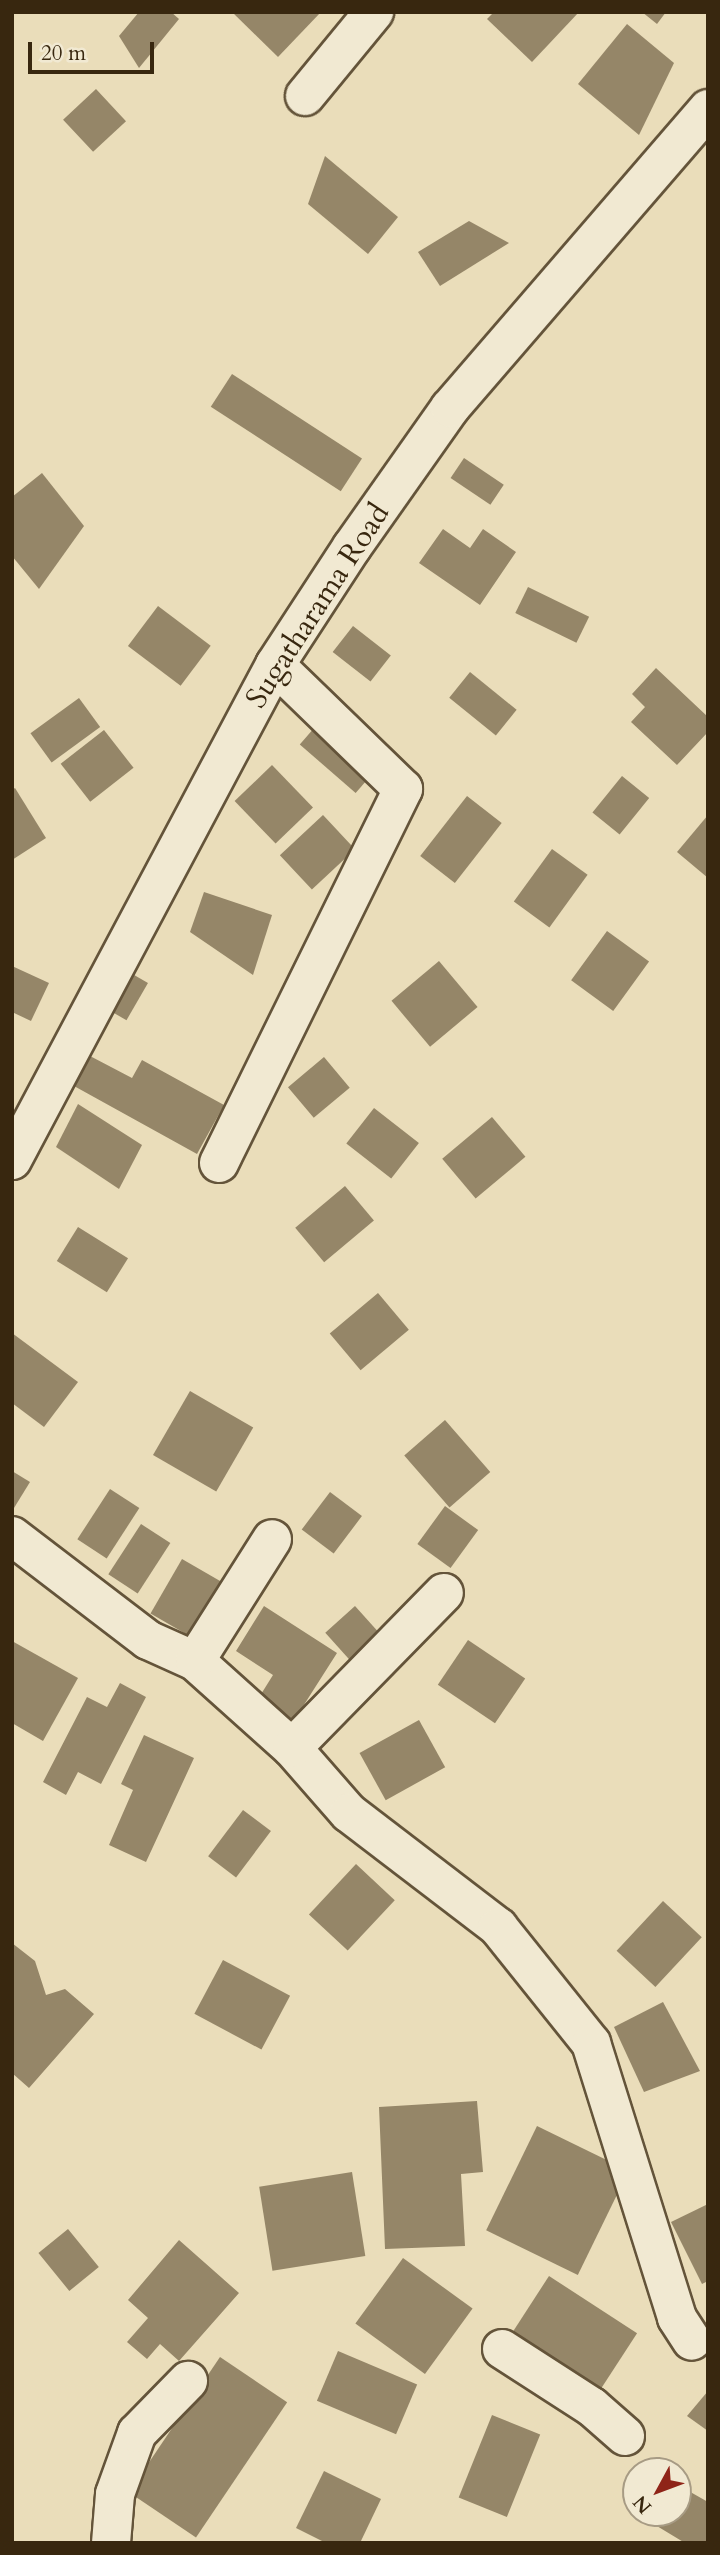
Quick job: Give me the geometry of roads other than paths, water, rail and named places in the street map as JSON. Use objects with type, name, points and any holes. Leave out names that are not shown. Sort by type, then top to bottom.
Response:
[{"type":"street","points":[[305,96],[374,12]]},
{"type":"street","name":"Sugatharama Road","points":[[12,1160],[275,665],[450,408],[708,109]]},
{"type":"street","points":[[219,1163],[403,789],[275,665]]},
{"type":"street","points":[[12,1536],[148,1640],[195,1661],[292,1748],[349,1813],[498,1927],[591,2043],[677,2318],[692,2341]]},
{"type":"street","points":[[195,1661],[272,1539]]},
{"type":"street","points":[[292,1748],[444,1593]]},
{"type":"street","points":[[502,2350],[592,2407],[625,2436]]},
{"type":"street","points":[[111,2543],[115,2494],[136,2433],[188,2381]]}]
